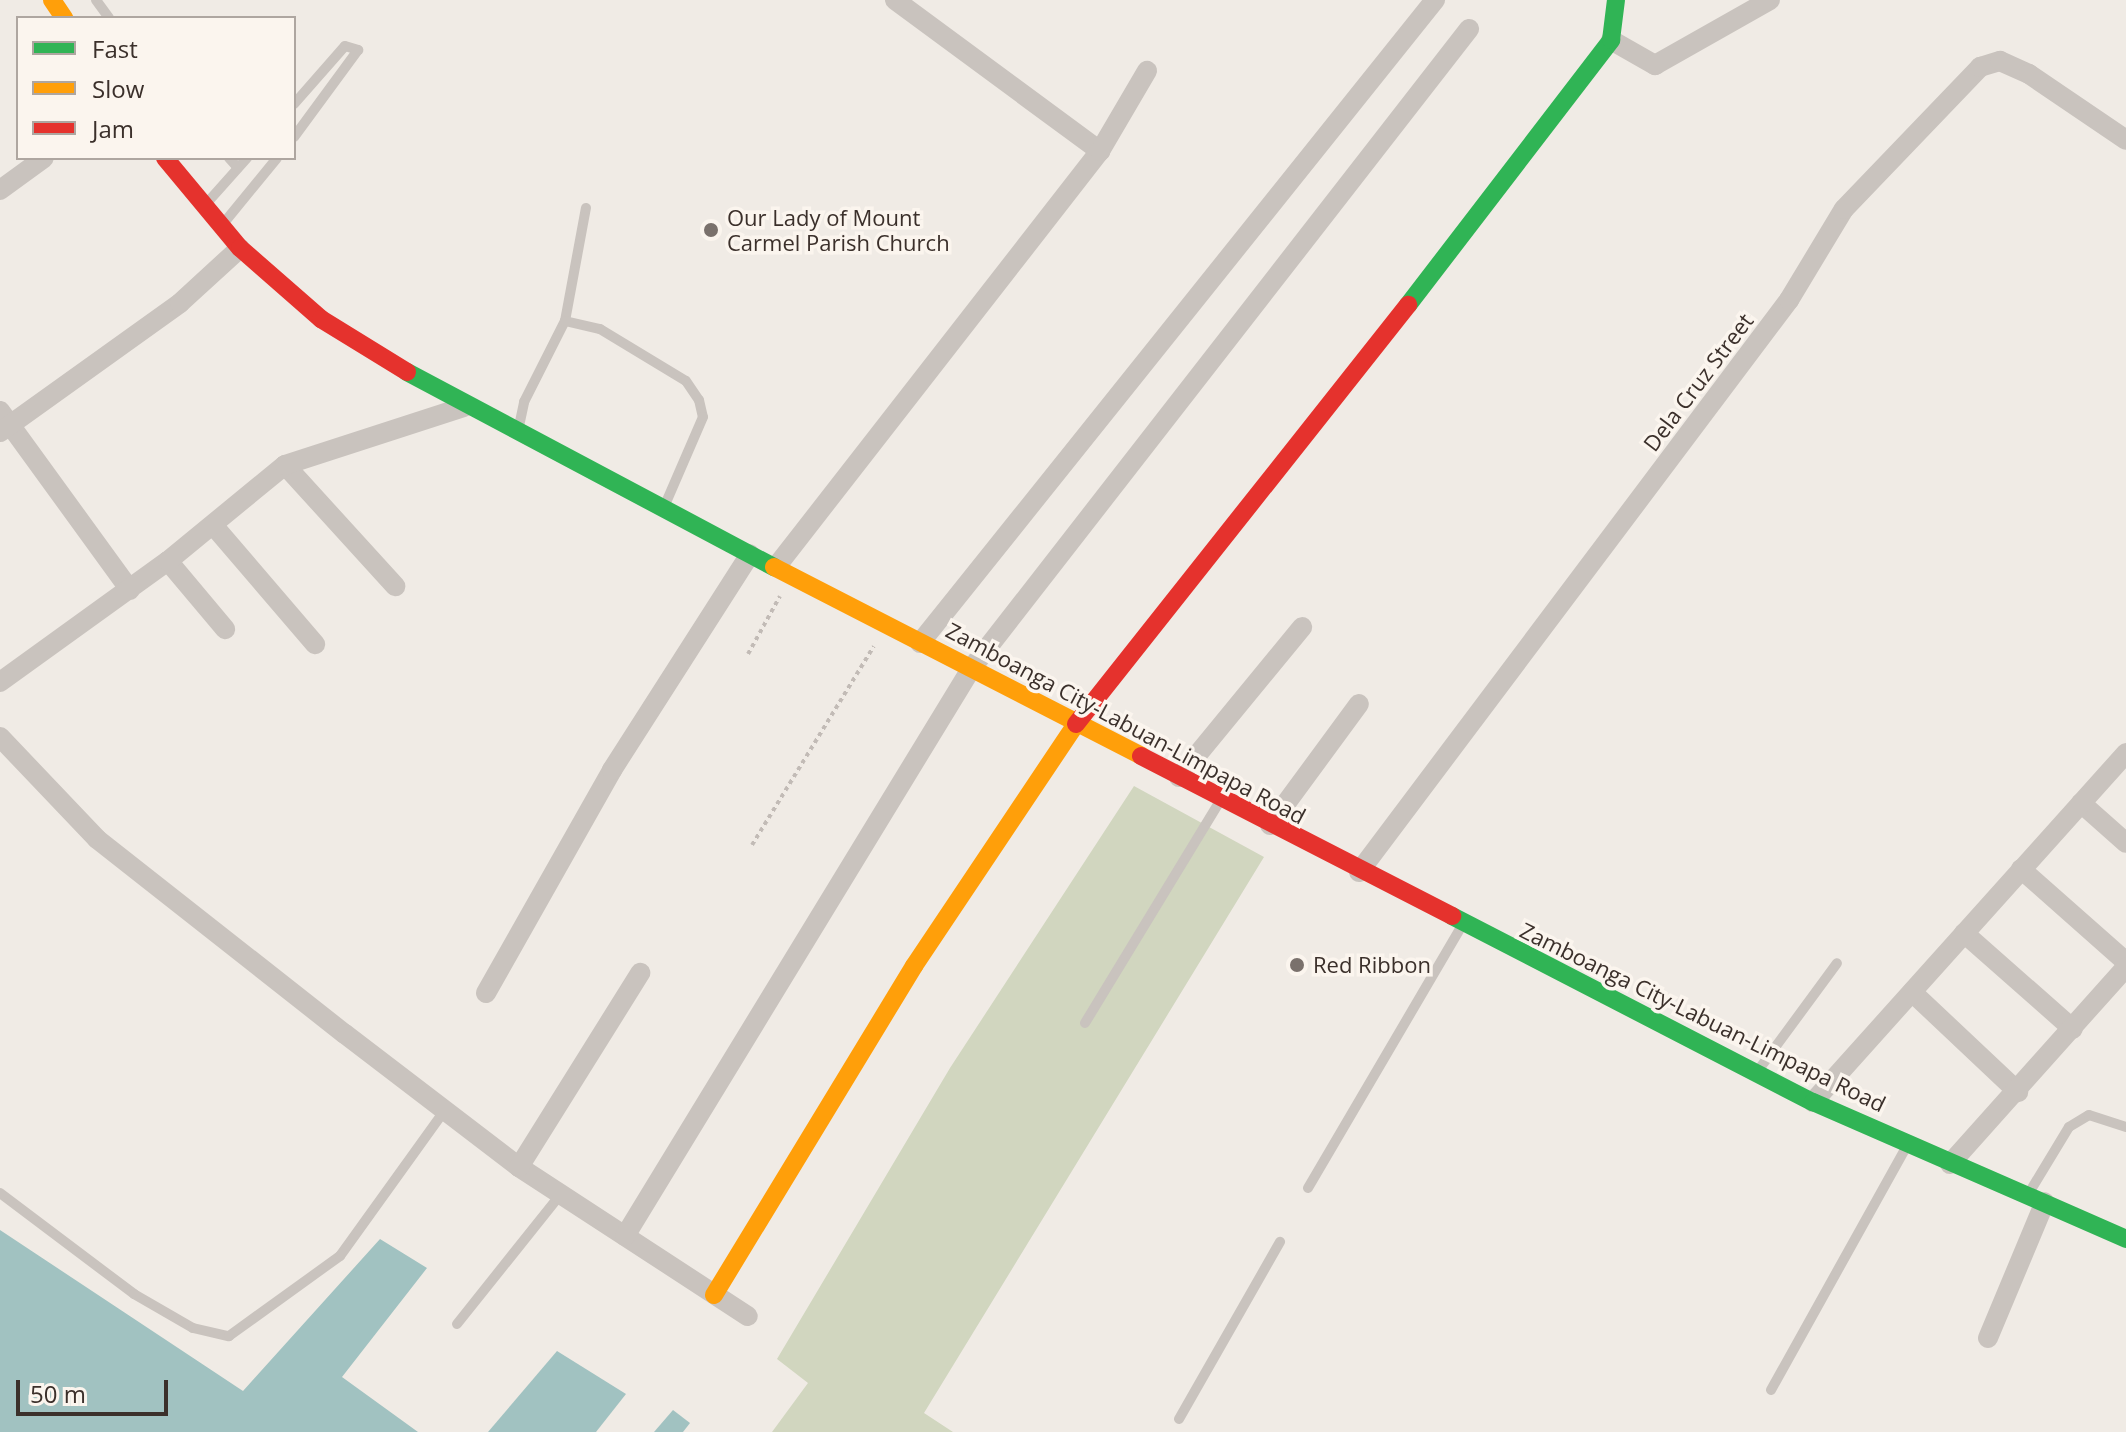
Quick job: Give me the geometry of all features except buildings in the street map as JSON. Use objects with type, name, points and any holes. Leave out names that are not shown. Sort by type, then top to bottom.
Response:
[{"type":"main road","points":[[714,1295],[914,966],[1076,724],[1160,627],[1314,416],[1395,323],[1611,40],[1616,0]]},
{"type":"main road","name":"Zamboanga City-Labuan-Limpapa Road","points":[[167,160],[240,248],[321,319],[464,407],[518,431],[1359,872],[1813,1102],[2126,1239]]},
{"type":"street","points":[[895,0],[1100,151]]},
{"type":"street","points":[[920,643],[1435,0]]},
{"type":"street","points":[[1611,40],[1655,65],[1770,0]]},
{"type":"street","points":[[625,1236],[971,669],[1469,29]]},
{"type":"street","name":"Dela Cruz Street","points":[[1359,872],[1789,300],[1844,209],[1980,67],[2000,61],[2029,74],[2126,140]]},
{"type":"street","points":[[784,571],[1100,151],[1147,71]]},
{"type":"street","points":[[0,190],[41,160]]},
{"type":"street","points":[[130,590],[3,423],[180,303],[240,248]]},
{"type":"street","points":[[0,682],[130,590],[285,465],[464,407]]},
{"type":"street","points":[[285,465],[395,586]]},
{"type":"street","points":[[213,525],[315,644]]},
{"type":"street","points":[[486,993],[612,770],[750,554]]},
{"type":"street","points":[[168,561],[225,629]]},
{"type":"street","points":[[1179,777],[1302,627]]},
{"type":"street","points":[[1270,825],[1359,704]]},
{"type":"street","points":[[0,737],[97,839],[445,1110],[560,1195],[748,1316]]},
{"type":"street","points":[[1813,1102],[2126,753]]},
{"type":"street","points":[[2081,803],[2126,843]]},
{"type":"street","points":[[1950,1164],[2018,1092],[2126,965],[2021,869]]},
{"type":"street","points":[[1964,933],[2073,1029]]},
{"type":"street","points":[[519,1167],[640,973]]},
{"type":"street","points":[[1912,992],[2018,1092]]},
{"type":"street","points":[[1988,1338],[2037,1199]]},
{"type":"lane","points":[[296,102],[345,46],[358,50],[296,134]]},
{"type":"lane","points":[[231,160],[238,168]]},
{"type":"lane","points":[[205,206],[245,160]]},
{"type":"lane","points":[[222,226],[275,160]]},
{"type":"lane","points":[[518,431],[524,402],[565,321],[586,208]]},
{"type":"lane","points":[[565,321],[600,329],[686,381],[699,400],[703,417],[663,509]]},
{"type":"lane","points":[[1085,1023],[1221,799]]},
{"type":"lane","points":[[1308,1188],[1463,924]]},
{"type":"lane","points":[[1756,1073],[1837,963]]},
{"type":"lane","points":[[0,1193],[134,1294],[193,1328],[229,1336],[340,1256],[445,1110]]},
{"type":"lane","points":[[2037,1199],[2069,1127],[2089,1115],[2126,1127]]},
{"type":"lane","points":[[1771,1390],[1908,1144]]},
{"type":"lane","points":[[457,1324],[560,1195]]},
{"type":"lane","points":[[1179,1419],[1280,1242]]},
{"type":"path","points":[[748,654],[784,571]]},
{"type":"path","points":[[752,845],[887,625]]},
{"type":"green space","points":[[1134,786],[1264,857],[924,1413],[953,1432],[772,1432],[808,1383],[777,1359],[950,1068]]},
{"type":"water","points":[[0,1230],[243,1391],[380,1239],[427,1268],[342,1377],[418,1432],[0,1432]]},
{"type":"water","points":[[557,1351],[626,1394],[596,1432],[488,1432]]},
{"type":"water","points":[[673,1410],[690,1423],[683,1432],[654,1432]]},
{"type":"traffic: fast","points":[[1408,305],[1611,40],[1616,0]]},
{"type":"traffic: fast","points":[[407,372],[774,567]]},
{"type":"traffic: fast","points":[[1452,916],[1813,1102],[2126,1239]]},
{"type":"traffic: slow","points":[[52,0],[63,16]]},
{"type":"traffic: slow","points":[[774,567],[1141,756]]},
{"type":"traffic: slow","points":[[714,1295],[914,966],[1076,724]]},
{"type":"traffic: jam","points":[[167,160],[240,248],[321,319],[407,372]]},
{"type":"traffic: jam","points":[[1076,724],[1408,305]]},
{"type":"traffic: jam","points":[[1141,756],[1452,916]]},
{"type":"place","name":"Our Lady of Mount Carmel Parish Church","points":[[711,230]]},
{"type":"place","name":"Red Ribbon","points":[[1297,965]]}]
